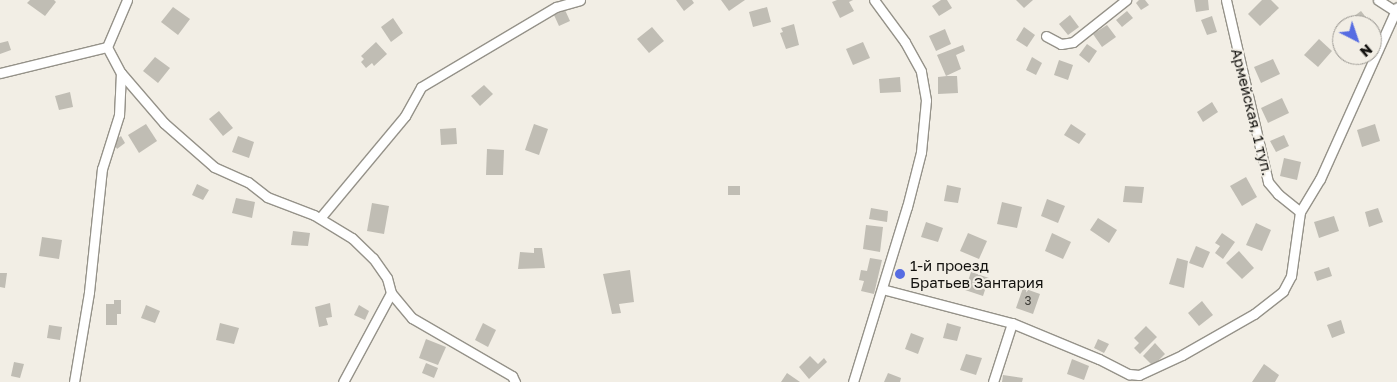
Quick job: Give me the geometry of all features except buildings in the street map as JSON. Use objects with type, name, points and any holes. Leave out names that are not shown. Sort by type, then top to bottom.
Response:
[{"type":"street","points":[[107,47],[127,0]]},
{"type":"street","points":[[320,218],[405,116],[421,87],[556,7],[580,0]]},
{"type":"street","points":[[853,382],[882,289],[918,161],[926,100],[921,71],[905,42],[874,0]]},
{"type":"street","points":[[1046,36],[1060,44],[1072,42],[1126,0]]},
{"type":"street","name":"Армейская, 1 туп.","points":[[1226,0],[1268,182],[1278,194],[1300,212]]},
{"type":"street","points":[[882,289],[1012,323],[1099,359],[1129,374],[1139,374],[1254,314],[1283,291],[1291,276],[1300,212],[1366,81],[1396,10],[1378,0]]},
{"type":"street","points":[[0,73],[107,47]]},
{"type":"street","points":[[107,47],[121,73],[164,123],[214,167],[248,182],[267,197],[320,218],[352,238],[373,258],[386,278],[391,293],[412,318],[512,376],[515,382]]},
{"type":"street","points":[[74,382],[89,292],[102,169],[119,115],[121,73]]},
{"type":"street","points":[[342,382],[391,293]]},
{"type":"street","points":[[993,382],[1012,323]]},
{"type":"place","name":"1-й проезд Братьев Зантария","points":[[900,274]]}]
